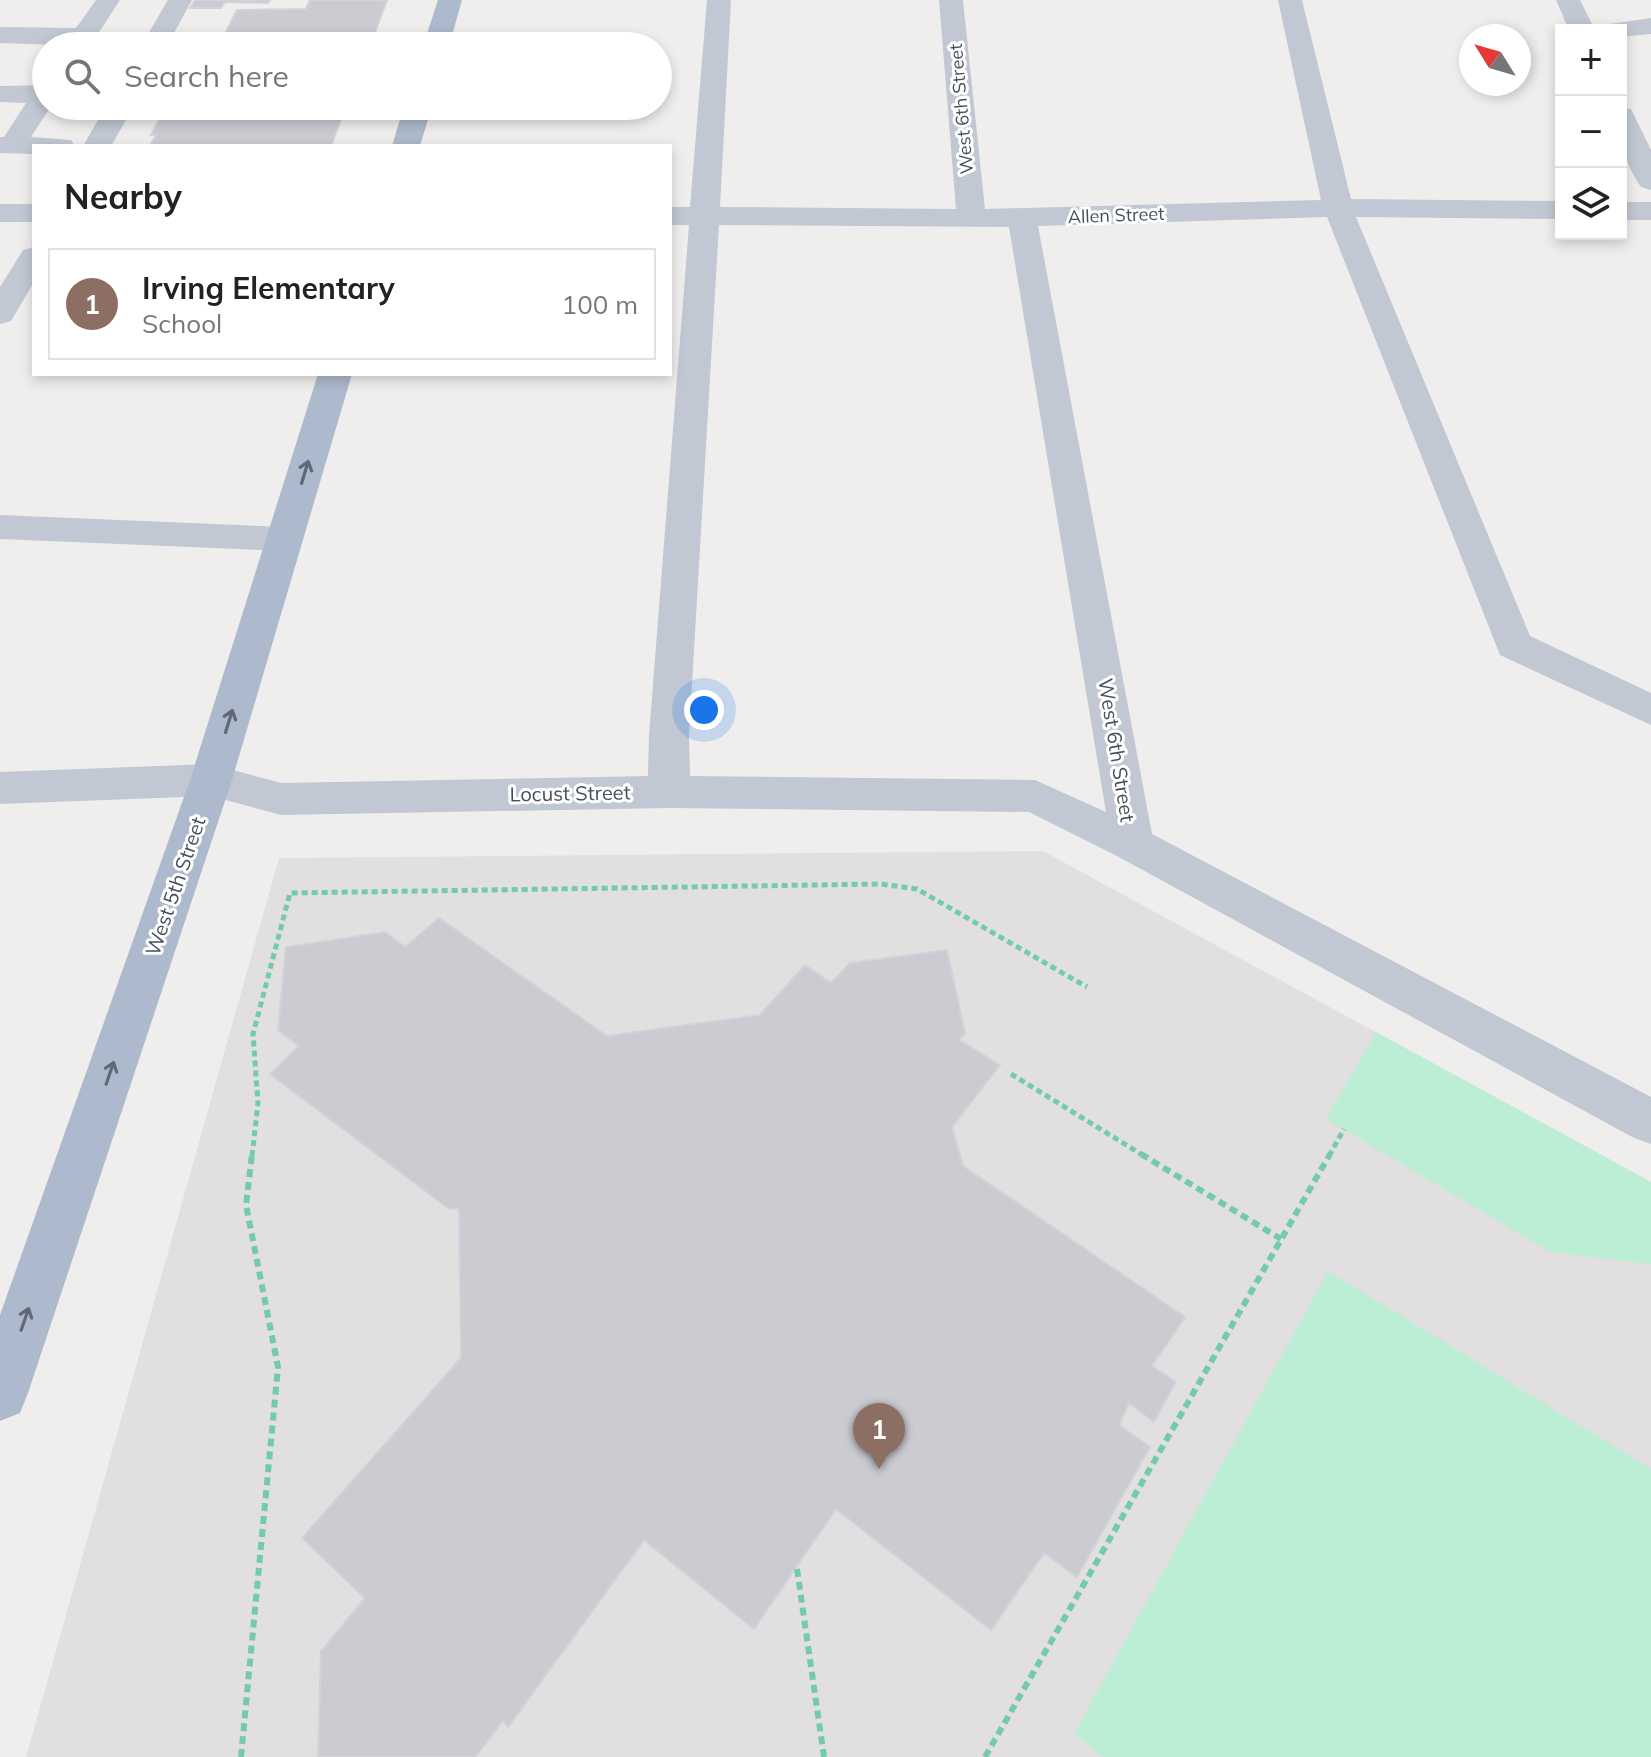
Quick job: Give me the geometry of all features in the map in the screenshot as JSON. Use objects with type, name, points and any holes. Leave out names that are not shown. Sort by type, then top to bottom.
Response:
[{"type":"main road","points":[[440,32],[450,0]]},
{"type":"main road","points":[[407,144],[414,120]]},
{"type":"main road","name":"West 5th Street","points":[[0,1393],[211,780],[334,376]]},
{"type":"street","points":[[86,32],[108,0]]},
{"type":"street","points":[[162,32],[180,0]]},
{"type":"street","points":[[669,792],[669,735],[719,0]]},
{"type":"street","name":"West 6th Street","points":[[951,0],[971,217]]},
{"type":"street","points":[[1290,0],[1338,208],[1514,645],[1651,710]]},
{"type":"street","points":[[1568,0],[1579,24]]},
{"type":"street","points":[[1627,28],[1651,26]]},
{"type":"street","points":[[0,35],[32,37]]},
{"type":"street","points":[[0,94],[32,94]]},
{"type":"street","points":[[6,145],[32,111]]},
{"type":"street","points":[[98,144],[112,120]]},
{"type":"street","points":[[1627,128],[1651,181]]},
{"type":"street","points":[[6,145],[32,145]]},
{"type":"street","name":"Allen Street","points":[[672,216],[1022,218],[1338,208],[1555,210]]},
{"type":"street","points":[[1627,211],[1651,211]]},
{"type":"street","points":[[0,213],[32,213]]},
{"type":"street","name":"West 6th Street","points":[[1022,218],[1122,773],[1132,844],[1651,1120]]},
{"type":"street","points":[[0,314],[32,259]]},
{"type":"street","points":[[0,527],[285,539]]},
{"type":"street","name":"Locust Street","points":[[0,788],[211,780],[281,799],[669,792],[1035,796],[1132,844]]},
{"type":"path","points":[[241,1757],[278,1367],[246,1205],[258,1103],[253,1034],[290,893],[881,884],[917,889],[1087,987]]},
{"type":"path","points":[[1011,1074],[1281,1239]]},
{"type":"path","points":[[985,1757],[1344,1129]]},
{"type":"path","points":[[797,1569],[824,1757]]},
{"type":"shaded area","points":[[1043,851],[1651,1182],[1651,1757],[26,1757],[279,858]]},
{"type":"green space","points":[[1376,1032],[1651,1182],[1651,1264],[1550,1252],[1326,1119]]},
{"type":"green space","points":[[1328,1271],[1651,1469],[1651,1757],[1103,1757],[1074,1734]]},
{"type":"building","points":[[195,0],[270,0],[268,3],[225,2],[221,8],[190,8]]},
{"type":"building","points":[[310,0],[387,0],[375,32],[226,32],[237,10],[306,9]]},
{"type":"building","points":[[159,120],[341,120],[332,144],[151,144],[156,135],[151,135]]},
{"type":"building","points":[[439,918],[607,1036],[760,1015],[805,965],[831,983],[850,963],[947,950],[965,1033],[959,1040],[1000,1065],[952,1127],[963,1166],[1185,1317],[1152,1366],[1176,1382],[1154,1422],[1129,1403],[1119,1425],[1150,1447],[1077,1577],[1044,1553],[991,1630],[836,1509],[754,1629],[644,1540],[508,1727],[503,1721],[475,1757],[318,1757],[321,1651],[365,1598],[302,1538],[461,1358],[459,1208],[449,1209],[270,1074],[299,1046],[278,1030],[286,947],[385,932],[405,947]]},
{"type":"place","name":"Irving Elementary","points":[[879,1469]]}]
